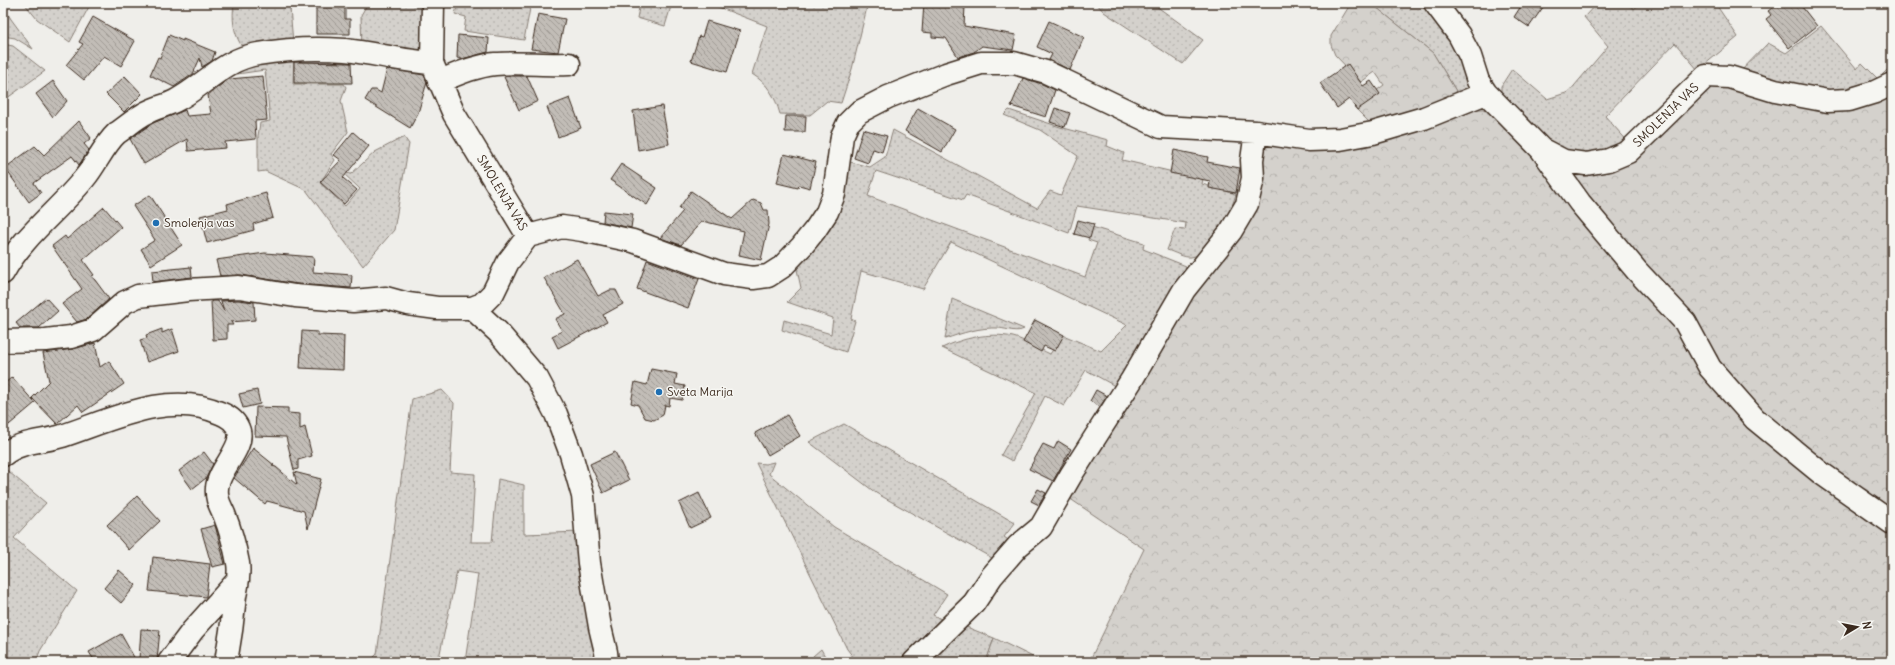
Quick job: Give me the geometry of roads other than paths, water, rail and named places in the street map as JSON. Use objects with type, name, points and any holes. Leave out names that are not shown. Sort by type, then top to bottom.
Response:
[{"type":"street","name":"SMOLENJA VAS","points":[[433,3],[435,73],[454,114],[528,236],[508,262],[494,292],[482,304],[472,308]]},
{"type":"street","name":"SMOLENJA VAS","points":[[1434,3],[1459,35],[1470,56],[1478,81],[1486,94],[1541,149],[1564,161],[1586,164],[1609,160],[1628,152],[1706,76],[1729,77],[1775,91],[1828,100],[1848,100],[1875,92],[1892,84]]},
{"type":"street","points":[[3,273],[8,264],[30,236],[54,214],[87,176],[116,135],[144,114],[175,101],[196,88],[236,56],[305,48],[346,50],[413,62],[435,73],[457,74],[493,64],[569,64]]},
{"type":"street","points":[[528,236],[562,227],[582,230],[633,241],[724,274],[753,278],[768,276],[782,267],[815,230],[827,212],[834,194],[842,136],[848,123],[859,112],[888,97],[946,74],[981,63],[1014,63],[1046,72],[1161,127],[1256,132],[1309,140],[1340,139],[1401,126],[1486,94]]},
{"type":"street","points":[[914,662],[974,603],[992,576],[1018,546],[1041,527],[1131,381],[1184,290],[1232,231],[1247,204],[1253,178],[1252,160],[1256,132]]},
{"type":"street","points":[[1541,149],[1580,203],[1618,249],[1684,322],[1710,368],[1755,419],[1821,473],[1892,523]]},
{"type":"street","points":[[3,341],[46,340],[71,337],[93,330],[111,312],[125,302],[138,296],[188,290],[239,287],[294,296],[353,301],[386,298],[408,304],[437,308],[472,308],[498,332],[537,378],[556,414],[572,454],[583,496],[590,563],[607,662]]},
{"type":"street","points":[[3,456],[15,447],[61,436],[134,413],[170,404],[211,409],[227,416],[235,422],[239,431],[240,440],[220,475],[216,488],[217,500],[224,514],[238,565],[238,580],[226,662]]},
{"type":"street","points":[[169,662],[193,630],[238,580]]},
{"type":"place","name":"Smolenja vas","points":[[156,223]]},
{"type":"place","name":"Sveta Marija","points":[[659,392]]}]
